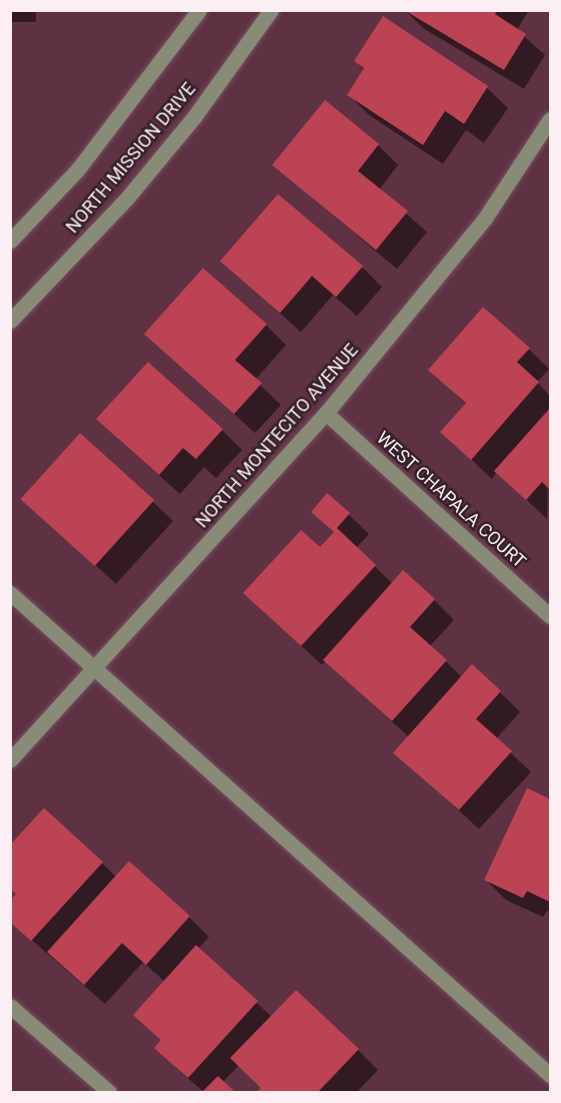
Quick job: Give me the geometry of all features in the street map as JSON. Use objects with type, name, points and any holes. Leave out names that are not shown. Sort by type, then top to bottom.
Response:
[{"type":"street","name":"NORTH MISSION DRIVE","points":[[10,242],[78,169],[199,10]]},
{"type":"street","name":"NORTH MISSION DRIVE","points":[[10,321],[127,198],[194,117],[271,10]]},
{"type":"street","name":"NORTH MONTECITO AVENUE","points":[[10,760],[326,413],[485,218],[550,119]]},
{"type":"street","name":"WEST CHAPALA COURT","points":[[326,413],[550,616]]},
{"type":"street","points":[[10,593],[550,1076]]},
{"type":"street","points":[[10,1006],[110,1092]]},
{"type":"building","points":[[404,10],[497,10],[495,14],[526,34],[504,70]]},
{"type":"building","points":[[383,16],[488,86],[464,124],[445,111],[423,145],[347,95],[364,68],[354,61]]},
{"type":"building","points":[[325,100],[379,144],[358,171],[408,211],[376,250],[272,165]]},
{"type":"building","points":[[278,194],[363,266],[336,297],[312,276],[280,313],[220,261]]},
{"type":"building","points":[[203,268],[267,324],[235,360],[262,383],[234,414],[144,334]]},
{"type":"building","points":[[483,307],[530,348],[517,362],[539,382],[471,460],[440,432],[466,403],[428,370]]},
{"type":"building","points":[[148,362],[223,429],[196,459],[183,448],[159,475],[96,419]]},
{"type":"building","points":[[550,408],[550,490],[542,482],[526,500],[494,471]]},
{"type":"building","points":[[80,433],[154,500],[95,566],[20,499]]},
{"type":"building","points":[[327,493],[350,513],[337,528],[376,565],[301,646],[243,593],[301,530],[320,547],[334,532],[311,512]]},
{"type":"building","points":[[403,570],[435,599],[410,627],[447,660],[392,721],[323,660]]},
{"type":"building","points":[[472,664],[501,691],[476,719],[512,751],[459,810],[393,753]]},
{"type":"building","points":[[527,788],[550,799],[550,902],[527,891],[523,898],[484,880]]},
{"type":"building","points":[[44,808],[103,862],[31,941],[10,922],[10,900],[16,894],[10,889],[10,845]]},
{"type":"building","points":[[129,861],[190,916],[146,965],[122,943],[84,985],[47,952]]},
{"type":"building","points":[[196,945],[258,1001],[188,1078],[154,1048],[161,1040],[133,1015]]},
{"type":"building","points":[[296,990],[359,1049],[318,1092],[257,1092],[261,1088],[230,1058]]},
{"type":"building","points":[[218,1076],[235,1092],[202,1092]]}]
